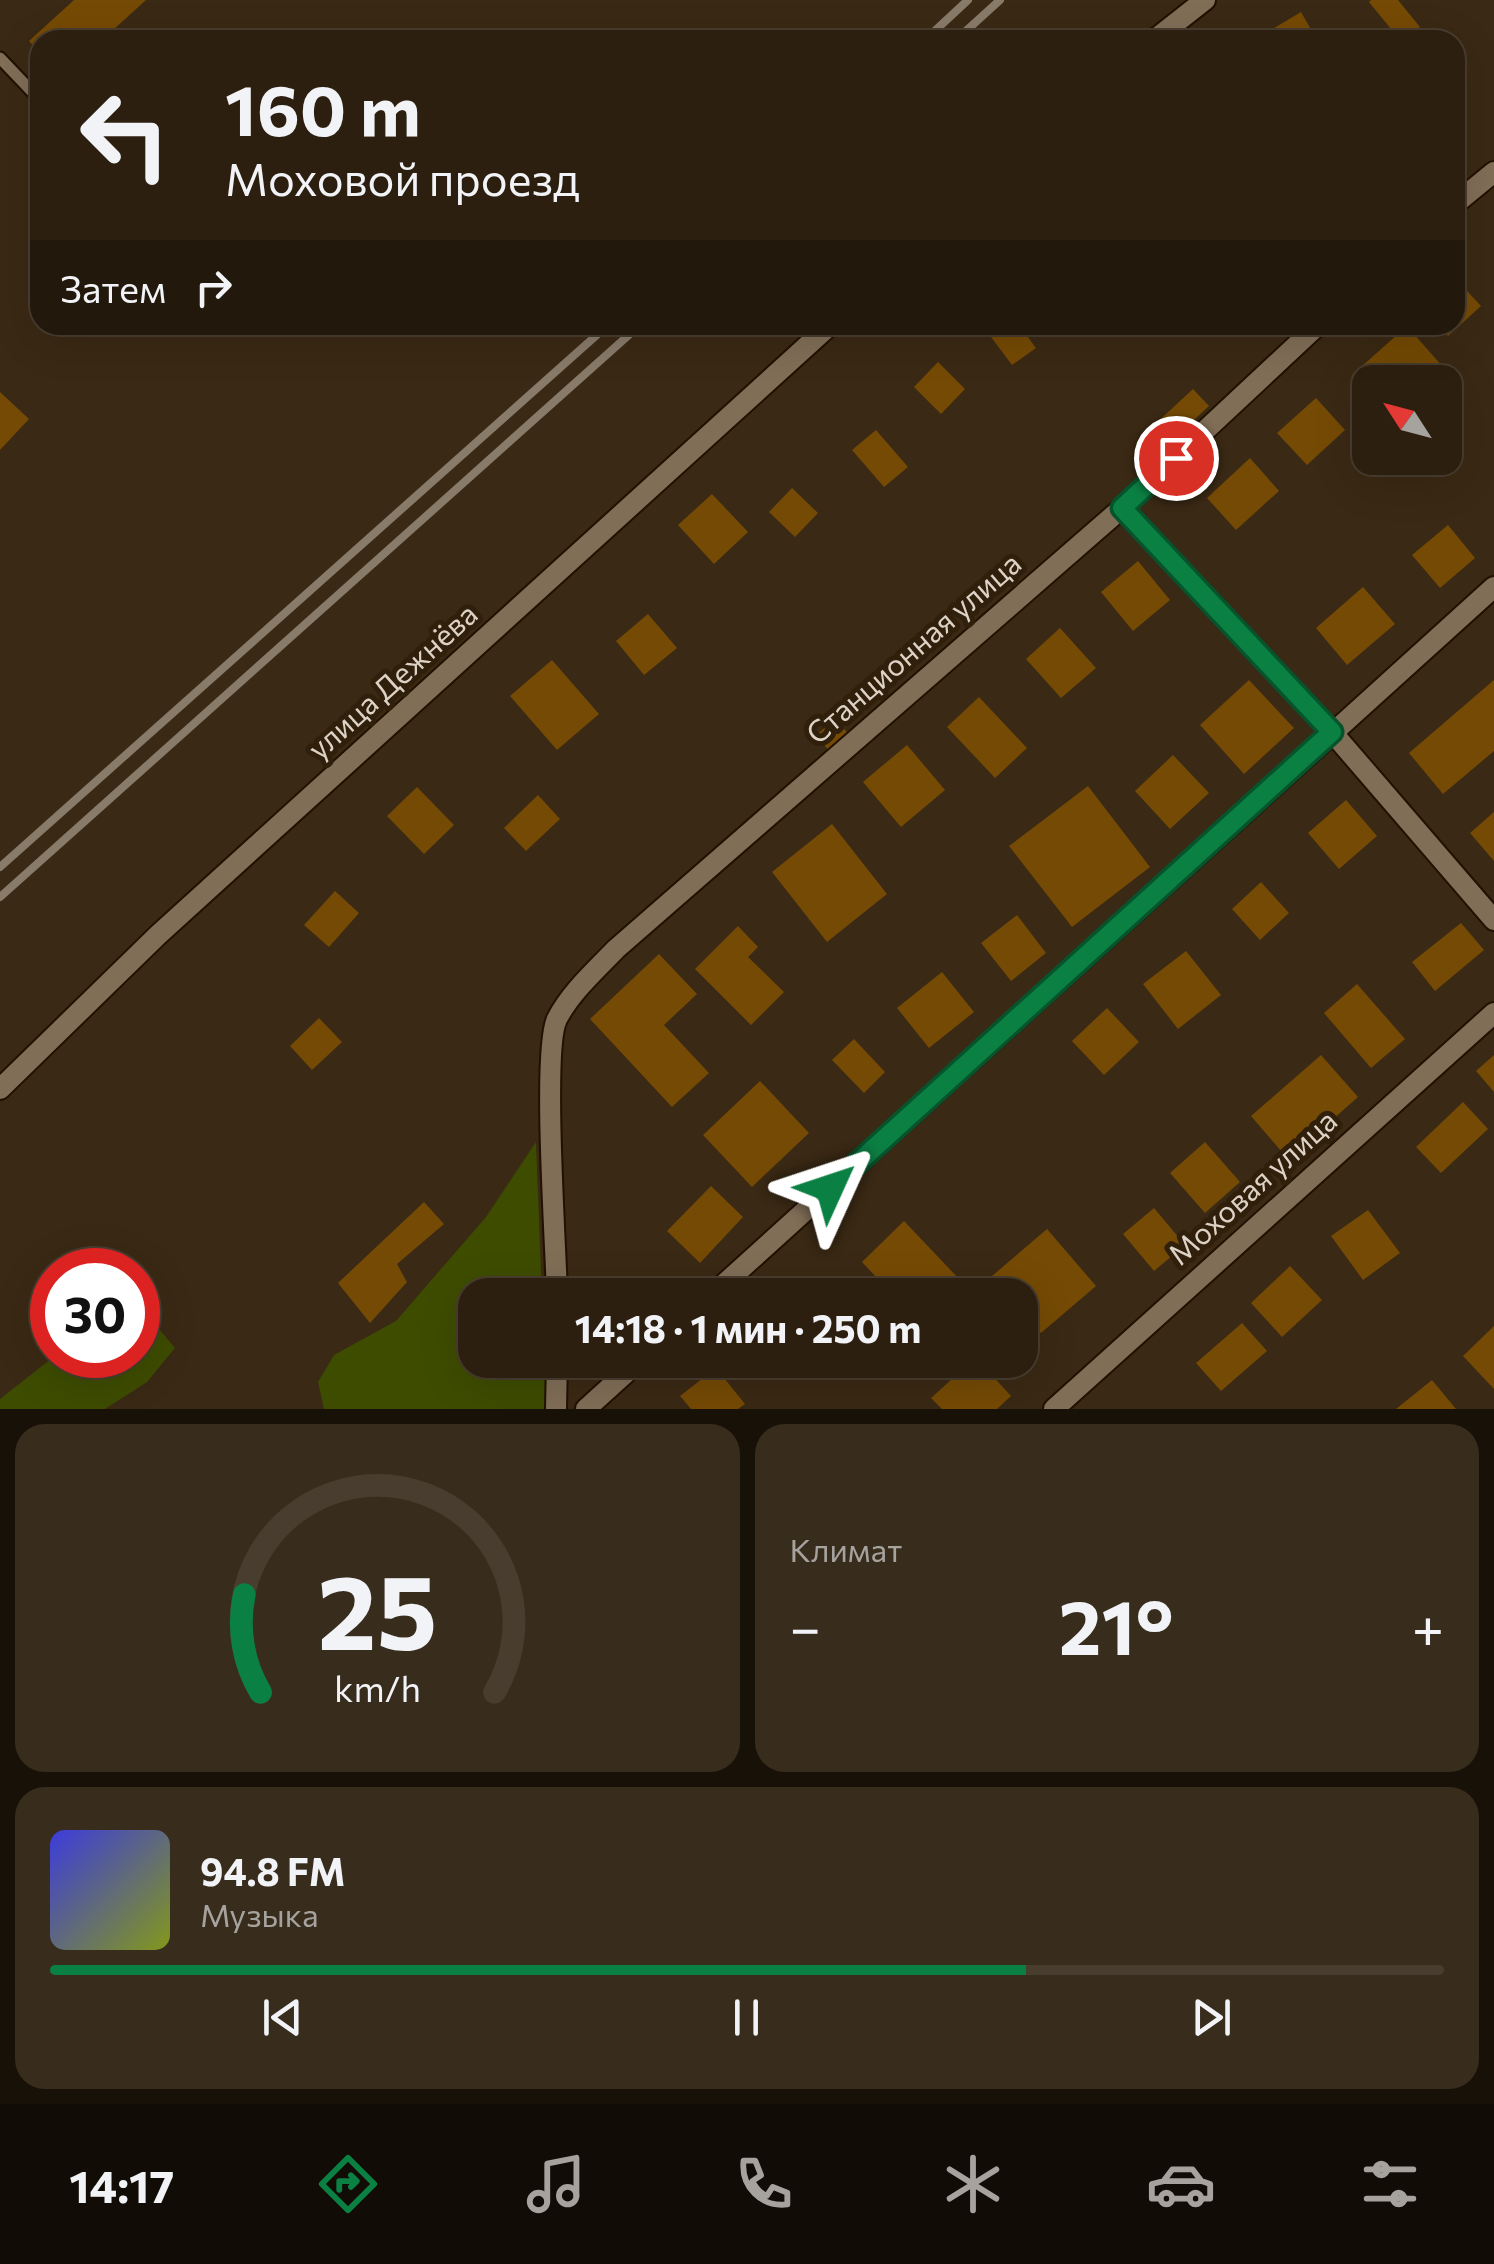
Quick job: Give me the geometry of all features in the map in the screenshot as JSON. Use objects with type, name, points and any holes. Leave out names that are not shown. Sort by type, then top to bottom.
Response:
[{"type":"street","points":[[1167,30],[1205,0]]},
{"type":"street","points":[[1465,196],[1494,172]]},
{"type":"street","name":"улица Дежнёва","points":[[0,1088],[158,935],[819,335]]},
{"type":"street","name":"Станционная улица","points":[[557,1278],[551,1064],[554,1023],[574,992],[616,949],[1122,508],[1307,335]]},
{"type":"street","points":[[1122,508],[1332,732],[1494,920]]},
{"type":"street","points":[[731,1278],[1494,587]]},
{"type":"street","name":"Моховая улица","points":[[1054,1409],[1494,1013]]},
{"type":"street","points":[[556,1409],[557,1378]]},
{"type":"street","points":[[586,1409],[620,1378]]},
{"type":"lane","points":[[0,58],[30,90]]},
{"type":"green space","points":[[536,1142],[541,1278],[458,1278],[458,1378],[546,1378],[547,1409],[324,1409],[318,1382],[334,1355],[396,1321],[486,1217]]},
{"type":"green space","points":[[160,1330],[175,1348],[160,1366]]},
{"type":"green space","points":[[30,1375],[150,1378],[105,1409],[0,1409],[0,1399]]},
{"type":"building","points":[[74,0],[146,0],[113,30],[41,30]]},
{"type":"building","points":[[1398,0],[1420,27],[1392,30],[1369,2]]},
{"type":"building","points":[[1301,12],[1311,30],[1271,30]]},
{"type":"building","points":[[1465,289],[1481,306],[1465,321]]},
{"type":"building","points":[[990,335],[1026,335],[1036,348],[1012,365]]},
{"type":"building","points":[[1397,335],[1415,335],[1441,365],[1363,365]]},
{"type":"building","points":[[938,362],[965,389],[941,414],[914,387]]},
{"type":"building","points":[[1193,389],[1209,406],[1154,457],[1138,440]]},
{"type":"building","points":[[0,392],[29,419],[0,450]]},
{"type":"building","points":[[1316,398],[1345,430],[1307,465],[1277,433]]},
{"type":"building","points":[[876,430],[908,467],[884,487],[852,450]]},
{"type":"building","points":[[1250,458],[1279,491],[1236,530],[1207,498]]},
{"type":"building","points":[[792,488],[818,513],[795,537],[769,512]]},
{"type":"building","points":[[712,494],[748,532],[714,564],[678,525]]},
{"type":"building","points":[[1448,525],[1475,558],[1440,588],[1412,555]]},
{"type":"building","points":[[1138,561],[1170,600],[1133,631],[1101,592]]},
{"type":"building","points":[[1363,587],[1395,624],[1347,665],[1316,628]]},
{"type":"building","points":[[648,614],[677,648],[644,675],[616,641]]},
{"type":"building","points":[[1060,628],[1096,668],[1061,698],[1026,659]]},
{"type":"building","points":[[552,660],[599,714],[557,750],[510,696]]},
{"type":"building","points":[[1249,680],[1294,728],[1244,774],[1200,725]]},
{"type":"building","points":[[1494,680],[1494,751],[1443,794],[1409,753]]},
{"type":"building","points":[[979,697],[1027,748],[995,778],[947,727]]},
{"type":"building","points":[[836,719],[850,736],[830,752],[816,735]]},
{"type":"building","points":[[907,745],[945,790],[901,827],[863,782]]},
{"type":"building","points":[[1173,755],[1209,793],[1170,829],[1135,791]]},
{"type":"building","points":[[1088,786],[1150,867],[1072,927],[1009,846]]},
{"type":"building","points":[[417,787],[454,825],[424,854],[387,816]]},
{"type":"building","points":[[538,795],[560,819],[526,851],[504,828]]},
{"type":"building","points":[[1346,800],[1377,836],[1339,869],[1308,833]]},
{"type":"building","points":[[1494,812],[1494,861],[1470,833]]},
{"type":"building","points":[[832,824],[887,894],[827,942],[772,872]]},
{"type":"building","points":[[1261,882],[1289,913],[1260,940],[1232,909]]},
{"type":"building","points":[[335,891],[359,913],[329,947],[304,925]]},
{"type":"building","points":[[1017,915],[1046,953],[1011,981],[981,943]]},
{"type":"building","points":[[1461,923],[1484,950],[1435,991],[1412,962]]},
{"type":"building","points":[[738,926],[758,947],[748,957],[784,992],[751,1025],[695,969]]},
{"type":"building","points":[[1186,951],[1221,995],[1178,1029],[1143,984]]},
{"type":"building","points":[[659,954],[697,994],[664,1025],[709,1073],[672,1107],[590,1019]]},
{"type":"building","points":[[942,972],[974,1012],[929,1048],[897,1008]]},
{"type":"building","points":[[1357,984],[1405,1039],[1371,1068],[1324,1013]]},
{"type":"building","points":[[1107,1008],[1139,1042],[1104,1075],[1072,1041]]},
{"type":"building","points":[[319,1018],[342,1042],[312,1070],[290,1046]]},
{"type":"building","points":[[854,1039],[885,1072],[864,1093],[832,1060]]},
{"type":"building","points":[[1321,1055],[1358,1097],[1288,1159],[1251,1116]]},
{"type":"building","points":[[1494,1055],[1494,1092],[1476,1071]]},
{"type":"building","points":[[760,1081],[809,1133],[752,1187],[703,1135]]},
{"type":"building","points":[[1463,1102],[1488,1129],[1441,1173],[1416,1147]]},
{"type":"building","points":[[1205,1142],[1240,1182],[1205,1213],[1170,1173]]},
{"type":"building","points":[[711,1186],[743,1217],[700,1263],[667,1231]]},
{"type":"building","points":[[424,1202],[444,1224],[397,1264],[407,1282],[370,1323],[338,1283]]},
{"type":"building","points":[[1154,1208],[1185,1245],[1154,1271],[1123,1234]]},
{"type":"building","points":[[1368,1210],[1400,1253],[1363,1280],[1331,1236]]},
{"type":"building","points":[[904,1221],[958,1278],[877,1278],[862,1262]]},
{"type":"building","points":[[1047,1229],[1096,1286],[1041,1333],[1038,1278],[992,1276]]},
{"type":"building","points":[[1290,1266],[1322,1300],[1282,1337],[1251,1303]]},
{"type":"building","points":[[1242,1323],[1267,1351],[1221,1391],[1196,1363]]},
{"type":"building","points":[[1494,1326],[1494,1389],[1463,1356]]},
{"type":"building","points":[[703,1378],[724,1378],[745,1404],[738,1409],[691,1409],[680,1396]]},
{"type":"building","points":[[953,1378],[994,1378],[1011,1396],[997,1409],[942,1409],[931,1398]]},
{"type":"building","points":[[1432,1380],[1456,1409],[1396,1409]]},
{"type":"railway","points":[[936,30],[968,0]]},
{"type":"railway","points":[[967,30],[1000,0]]},
{"type":"railway","points":[[0,867],[597,335]]},
{"type":"railway","points":[[0,897],[629,335]]},
{"type":"route","points":[[830,1188],[1332,732],[1122,508],[1176,458]]}]
